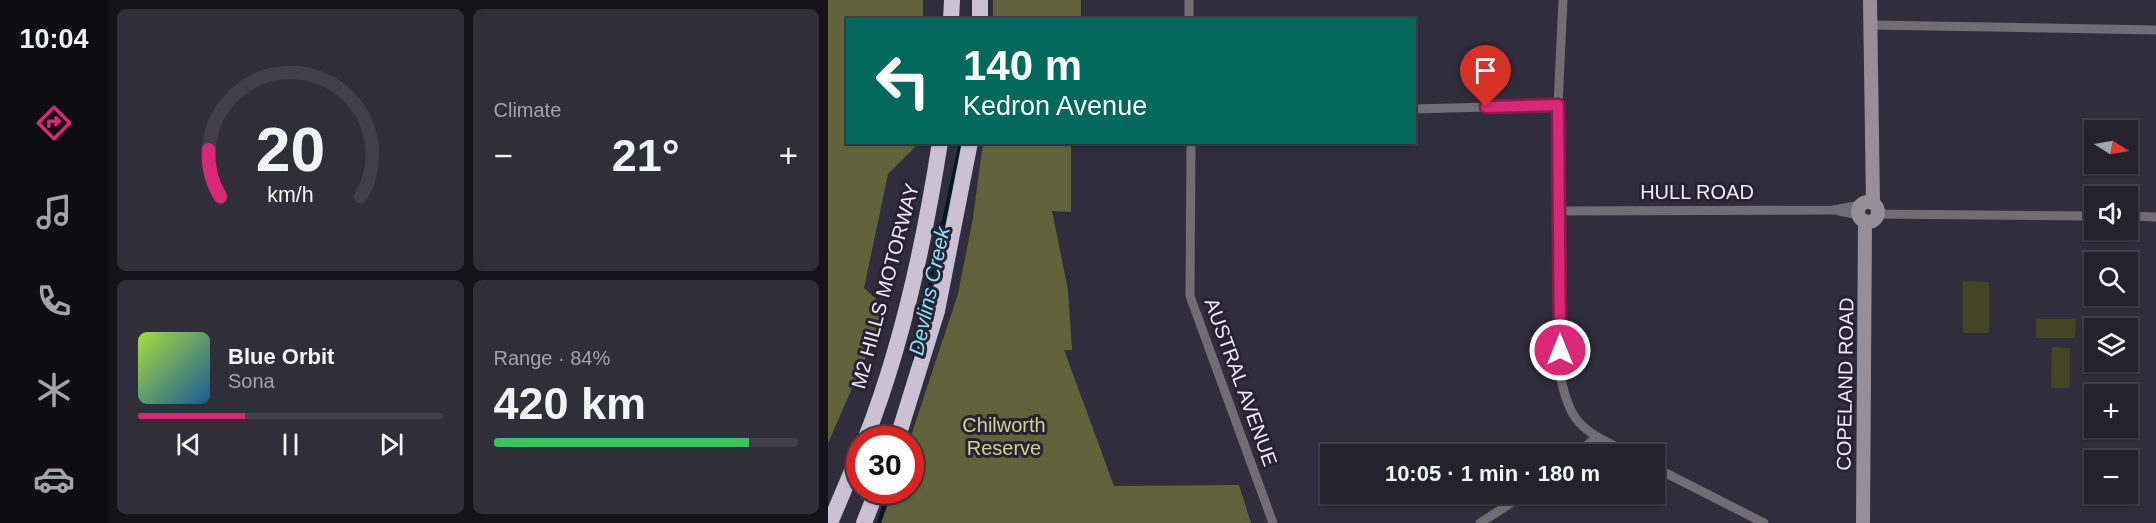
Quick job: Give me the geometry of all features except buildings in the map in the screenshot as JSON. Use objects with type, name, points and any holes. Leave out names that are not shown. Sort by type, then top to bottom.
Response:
[{"type":"highway","points":[[951,18],[952,0]]},
{"type":"highway","points":[[980,0],[980,18]]},
{"type":"highway","name":"M2 HILLS MOTORWAY","points":[[869,426],[909,295],[933,189],[940,144]]},
{"type":"highway","points":[[901,426],[937,311],[970,144]]},
{"type":"highway","points":[[830,523],[846,485]]},
{"type":"highway","points":[[864,523],[871,504]]},
{"type":"main road","name":"COPELAND ROAD","points":[[1863,523],[1867,245],[1871,177],[1870,0]]},
{"type":"street","points":[[1189,0],[1189,18]]},
{"type":"street","points":[[1563,0],[1558,105],[1560,373],[1569,410],[1581,426],[1609,444]]},
{"type":"street","points":[[1871,25],[2156,30]]},
{"type":"street","points":[[1416,109],[1558,105]]},
{"type":"street","name":"AUSTRAL AVENUE","points":[[1191,144],[1190,297],[1273,523]]},
{"type":"street","name":"HULL ROAD","points":[[1559,211],[1834,210],[2084,216]]},
{"type":"street","points":[[2138,216],[2156,217]]},
{"type":"street","points":[[1589,444],[1597,438]]},
{"type":"street","points":[[1665,473],[1764,523]]},
{"type":"street","points":[[1480,523],[1509,504]]},
{"type":"green space","points":[[828,0],[923,0],[923,18],[846,18],[846,144],[918,144],[888,174],[864,288],[887,309],[828,443]]},
{"type":"green space","points":[[993,0],[1081,0],[1081,18],[993,18]]},
{"type":"green space","name":"Chilworth Reserve","points":[[983,144],[1071,144],[1071,212],[1052,211],[1068,290],[1072,350],[1064,350],[1114,486],[1239,485],[1251,523],[881,523],[888,504],[924,504],[924,426],[914,426],[958,294],[973,218]]},
{"type":"green space","points":[[1963,281],[1989,282],[1989,333],[1963,333]]},
{"type":"green space","points":[[2036,319],[2076,319],[2075,338],[2036,338]]},
{"type":"green space","points":[[2052,347],[2070,348],[2070,388],[2051,388]]},
{"type":"waterway","name":"Devlins Creek","points":[[914,359],[961,144]]},
{"type":"waterway","name":"Devlins Creek","points":[[879,523],[885,504]]},
{"type":"route","points":[[1486,107],[1558,105],[1560,350]]}]
